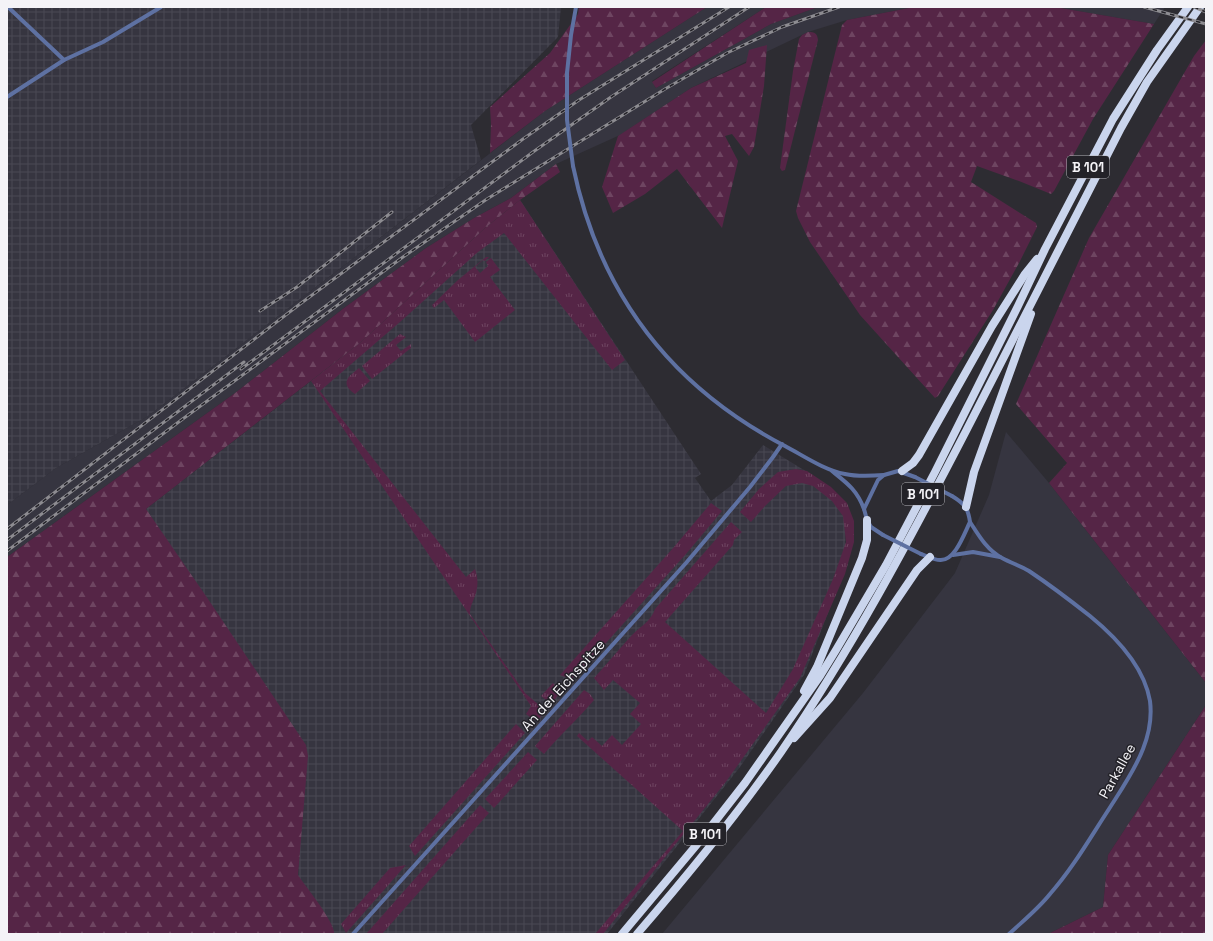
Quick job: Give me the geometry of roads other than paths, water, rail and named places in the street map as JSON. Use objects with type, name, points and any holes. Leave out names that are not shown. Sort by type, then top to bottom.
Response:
[{"type":"highway","name":"B 101","points":[[622,934],[721,814],[782,730],[832,657],[886,565],[1113,119],[1157,50],[1188,7]]},
{"type":"highway","name":"B 101","points":[[637,934],[726,827],[782,750],[828,679],[883,588],[933,496],[1140,94],[1163,58],[1200,7]]},
{"type":"highway","points":[[902,471],[913,463],[919,455],[992,326],[1025,274],[1046,249]]},
{"type":"highway","points":[[966,507],[974,472],[1047,272]]},
{"type":"highway","points":[[782,730],[817,667],[862,558],[867,540],[867,520]]},
{"type":"highway","points":[[782,750],[813,719],[830,698],[926,556]]},
{"type":"street","points":[[8,7],[64,60]]},
{"type":"street","points":[[7,97],[64,60],[103,42],[161,7]]},
{"type":"street","points":[[576,7],[567,73],[567,120],[573,166],[581,202],[600,254],[626,302],[647,333],[678,369],[708,396],[737,418],[782,444],[828,468],[845,474],[867,476],[902,471],[960,501],[966,507],[970,522],[983,542],[1001,557]]},
{"type":"street","name":"An der Eichspitze","points":[[354,934],[686,563],[750,487],[782,444]]},
{"type":"street","points":[[828,468],[853,488],[860,499],[871,527],[883,535],[926,556],[939,560],[944,560],[953,555],[973,552],[1001,557]]},
{"type":"street","points":[[864,509],[878,480],[884,474]]},
{"type":"street","points":[[953,555],[970,522]]},
{"type":"street","name":"Parkallee","points":[[1001,557],[1028,570],[1091,617],[1122,647],[1137,666],[1146,686],[1150,702],[1148,735],[1134,769],[1080,854],[1050,895],[1033,913],[1009,934]]},
{"type":"railway","points":[[7,529],[300,304],[523,139],[579,100],[729,7]]},
{"type":"railway","points":[[241,369],[533,152],[611,97],[749,7]]},
{"type":"railway","points":[[7,551],[180,421],[403,257],[487,199],[665,89],[727,53],[782,27],[839,7]]},
{"type":"railway","points":[[1144,7],[1206,24]]},
{"type":"railway","points":[[1194,7],[1206,12]]},
{"type":"railway","points":[[260,311],[297,287],[392,212]]},
{"type":"railway","points":[[7,540],[244,362]]}]
